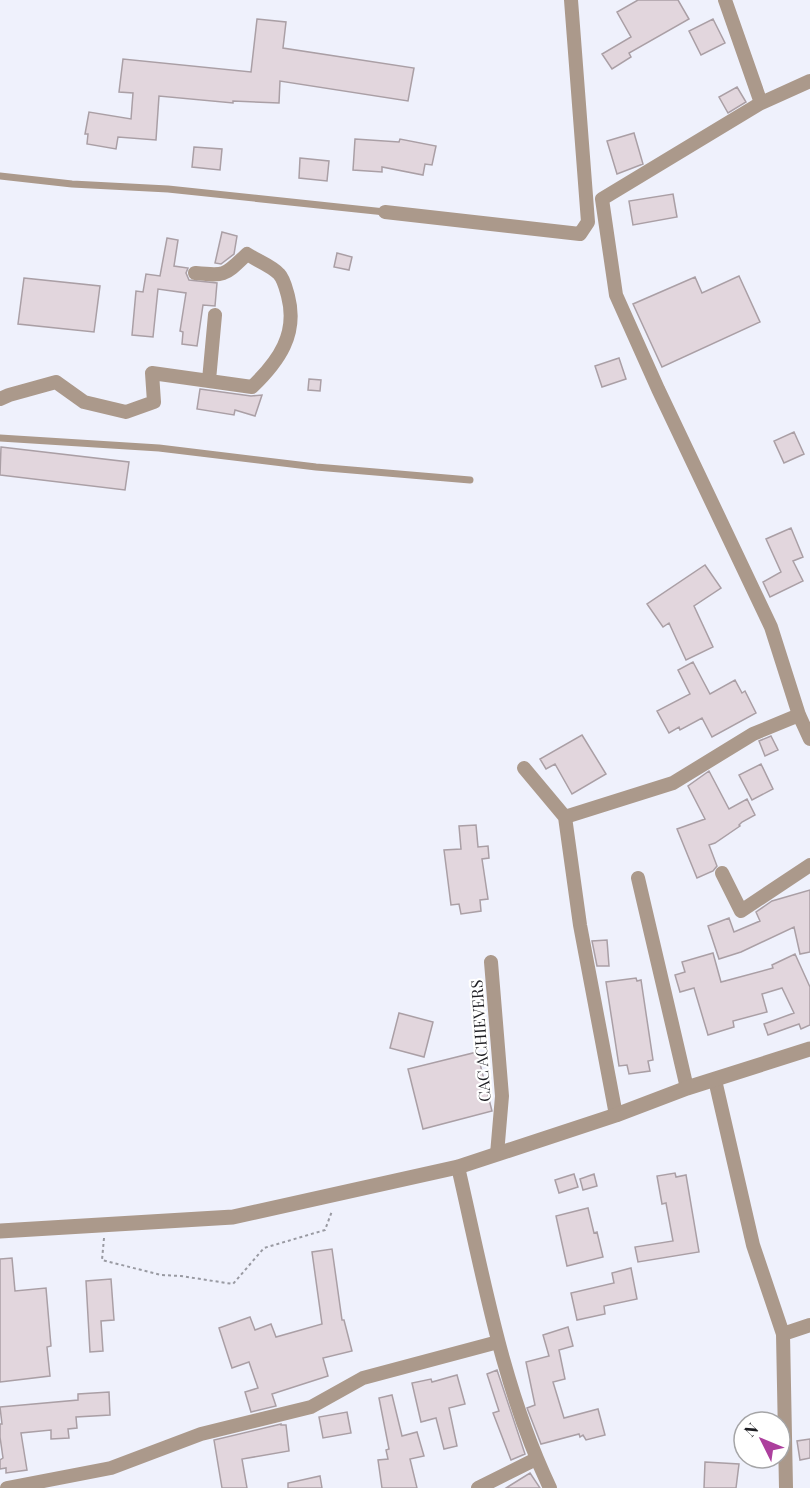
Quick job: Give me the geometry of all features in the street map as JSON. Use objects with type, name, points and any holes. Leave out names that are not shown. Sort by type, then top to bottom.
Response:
[{"type":"street","points":[[385,212],[580,234],[588,222],[570,0]]},
{"type":"street","points":[[725,0],[761,103]]},
{"type":"street","points":[[810,81],[761,103],[602,199],[616,295],[771,627],[798,715],[810,739]]},
{"type":"street","points":[[0,399],[56,382],[84,402],[126,412],[154,402],[152,373],[252,387],[267,372],[281,352],[291,327],[290,305],[279,273],[247,254],[221,276],[195,273]]},
{"type":"street","points":[[209,380],[215,315]]},
{"type":"street","points":[[565,817],[673,783],[753,734],[798,715]]},
{"type":"street","points":[[524,768],[565,817],[580,925],[616,1115]]},
{"type":"street","points":[[722,873],[741,911],[810,866]]},
{"type":"street","points":[[638,878],[687,1088]]},
{"type":"street","name":"CAC ACHIEVERS","points":[[491,962],[502,1096],[497,1154]]},
{"type":"street","points":[[0,1231],[233,1217],[458,1167],[616,1115],[687,1088],[810,1049]]},
{"type":"street","points":[[715,1080],[753,1245],[783,1334],[786,1488]]},
{"type":"street","points":[[458,1167],[498,1342],[536,1459],[550,1488]]},
{"type":"street","points":[[783,1334],[810,1325]]},
{"type":"street","points":[[7,1488],[111,1468],[201,1434],[311,1407],[363,1378],[498,1342]]},
{"type":"street","points":[[478,1488],[536,1459]]},
{"type":"lane","points":[[0,176],[72,184],[168,189],[385,212]]},
{"type":"lane","points":[[0,438],[159,448],[316,468],[470,480]]},
{"type":"path","points":[[106,1225],[102,1260],[161,1275],[233,1284],[264,1248],[325,1230],[337,1194]]},
{"type":"building","points":[[638,0],[678,0],[689,19],[629,53],[631,57],[612,69],[602,54],[631,37],[617,12]]},
{"type":"building","points":[[257,19],[286,22],[283,48],[414,68],[408,101],[280,81],[279,103],[233,101],[233,103],[159,96],[156,140],[118,137],[116,149],[87,144],[88,134],[85,134],[89,112],[131,119],[133,93],[119,92],[123,59],[251,72]]},
{"type":"building","points":[[713,19],[725,43],[701,55],[689,31]]},
{"type":"building","points":[[737,87],[746,102],[728,113],[719,97]]},
{"type":"building","points":[[634,133],[643,164],[617,174],[607,141]]},
{"type":"building","points":[[355,139],[399,142],[400,139],[436,146],[432,165],[425,164],[423,175],[382,167],[382,172],[353,170]]},
{"type":"building","points":[[194,147],[222,149],[220,170],[192,167]]},
{"type":"building","points":[[300,158],[329,161],[327,181],[299,178]]},
{"type":"building","points":[[673,194],[677,217],[633,225],[629,201]]},
{"type":"building","points":[[222,232],[237,236],[234,254],[221,264],[215,263]]},
{"type":"building","points":[[167,238],[178,240],[174,266],[188,268],[186,273],[189,280],[217,283],[215,306],[203,305],[197,346],[182,344],[183,332],[180,331],[186,293],[158,289],[153,337],[132,335],[136,291],[143,292],[146,274],[160,276]]},
{"type":"building","points":[[337,253],[352,257],[349,270],[334,267]]},
{"type":"building","points":[[739,276],[760,322],[662,367],[633,304],[695,277],[702,293]]},
{"type":"building","points":[[24,278],[100,286],[94,332],[18,324]]},
{"type":"building","points":[[619,358],[626,379],[602,387],[595,366]]},
{"type":"building","points":[[309,379],[321,380],[320,391],[308,390]]},
{"type":"building","points":[[200,389],[251,396],[262,395],[255,416],[235,410],[234,415],[197,409]]},
{"type":"building","points":[[794,432],[804,454],[784,463],[774,441]]},
{"type":"building","points":[[1,447],[129,462],[125,490],[0,475]]},
{"type":"building","points":[[791,528],[803,557],[793,561],[803,581],[770,597],[763,582],[781,572],[766,539]]},
{"type":"building","points":[[705,565],[721,588],[694,606],[713,647],[686,660],[669,623],[663,627],[647,604]]},
{"type":"building","points":[[693,662],[710,694],[735,680],[742,693],[745,691],[756,713],[712,737],[702,718],[680,730],[679,727],[669,733],[657,711],[690,694],[678,670]]},
{"type":"building","points":[[582,735],[606,774],[572,794],[555,764],[546,769],[540,759]]},
{"type":"building","points":[[771,736],[778,750],[765,756],[759,741]]},
{"type":"building","points":[[761,764],[773,789],[752,800],[739,775]]},
{"type":"building","points":[[709,771],[729,809],[747,799],[755,815],[709,845],[717,866],[713,871],[697,878],[677,829],[705,819],[688,786]]},
{"type":"building","points":[[476,825],[478,847],[488,846],[489,858],[482,859],[488,899],[480,900],[481,911],[461,914],[459,904],[451,905],[444,850],[461,849],[459,826]]},
{"type":"building","points":[[810,890],[810,952],[800,954],[794,927],[741,952],[719,959],[708,926],[729,918],[734,932],[760,921],[756,912],[772,901]]},
{"type":"building","points":[[607,940],[609,966],[597,966],[592,941]]},
{"type":"building","points":[[713,953],[721,982],[773,968],[772,965],[795,954],[810,987],[810,1025],[801,1029],[799,1024],[768,1035],[764,1024],[794,1013],[782,988],[762,994],[767,1012],[733,1021],[734,1027],[708,1035],[694,988],[680,992],[675,975],[685,972],[682,962]]},
{"type":"building","points":[[636,978],[637,981],[641,980],[653,1060],[648,1061],[650,1071],[629,1074],[627,1065],[619,1066],[606,982]]},
{"type":"building","points":[[399,1013],[433,1022],[424,1057],[390,1048]]},
{"type":"building","points":[[477,1052],[492,1111],[423,1129],[408,1069]]},
{"type":"building","points":[[675,1173],[676,1177],[686,1175],[699,1252],[638,1262],[635,1247],[673,1241],[666,1203],[662,1204],[657,1176]]},
{"type":"building","points":[[574,1174],[578,1187],[559,1193],[555,1180]]},
{"type":"building","points":[[594,1174],[597,1186],[583,1190],[580,1179]]},
{"type":"building","points":[[588,1208],[603,1257],[567,1266],[556,1216]]},
{"type":"building","points":[[332,1249],[342,1320],[344,1320],[352,1351],[323,1358],[328,1376],[272,1394],[276,1406],[251,1412],[245,1392],[258,1388],[249,1362],[232,1368],[219,1328],[250,1317],[255,1330],[271,1324],[276,1337],[322,1324],[312,1252]]},
{"type":"building","points":[[12,1258],[15,1291],[46,1288],[51,1346],[47,1347],[50,1376],[0,1382],[0,1259]]},
{"type":"building","points":[[631,1268],[637,1299],[604,1306],[605,1314],[577,1320],[571,1293],[614,1283],[612,1273]]},
{"type":"building","points":[[111,1279],[114,1320],[101,1321],[103,1351],[90,1352],[86,1281]]},
{"type":"building","points":[[568,1327],[573,1346],[559,1350],[565,1379],[553,1382],[564,1418],[598,1409],[605,1435],[586,1440],[583,1435],[580,1437],[579,1434],[541,1444],[527,1408],[535,1405],[526,1362],[549,1356],[543,1335]]},
{"type":"building","points":[[497,1370],[525,1454],[511,1460],[493,1413],[499,1411],[487,1374]]},
{"type":"building","points":[[457,1375],[465,1404],[449,1408],[457,1446],[444,1449],[436,1418],[421,1422],[412,1383],[431,1379],[432,1382]]},
{"type":"building","points":[[109,1392],[110,1415],[76,1417],[77,1428],[68,1429],[69,1438],[51,1439],[51,1430],[21,1433],[27,1470],[6,1473],[6,1468],[0,1469],[0,1460],[3,1458],[0,1407],[78,1400],[78,1394]]},
{"type":"building","points":[[392,1395],[402,1436],[417,1432],[424,1456],[410,1459],[417,1488],[382,1488],[378,1460],[388,1459],[386,1450],[389,1449],[379,1398]]},
{"type":"building","points":[[347,1412],[351,1433],[323,1438],[319,1417]]},
{"type":"building","points":[[281,1424],[286,1425],[289,1451],[242,1459],[247,1488],[222,1488],[214,1440]]},
{"type":"building","points":[[810,1439],[810,1458],[800,1460],[797,1441]]},
{"type":"building","points":[[705,1462],[732,1464],[732,1470],[738,1470],[736,1488],[704,1488]]},
{"type":"building","points":[[530,1473],[540,1488],[506,1488]]},
{"type":"building","points":[[320,1476],[322,1488],[288,1488],[288,1483]]}]
